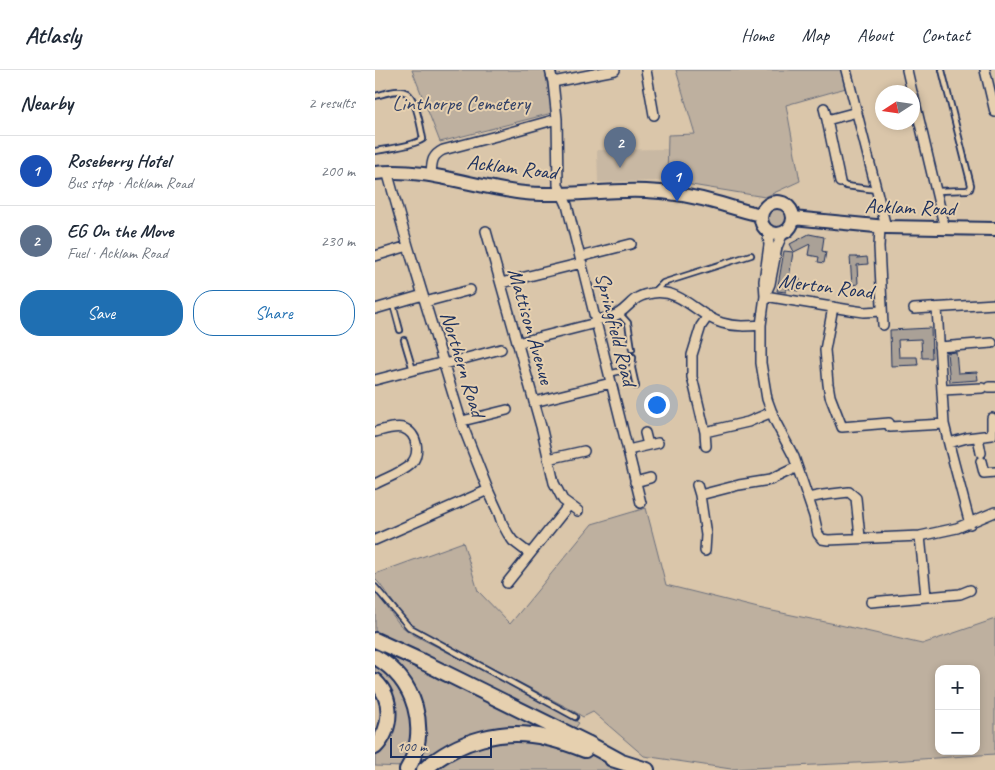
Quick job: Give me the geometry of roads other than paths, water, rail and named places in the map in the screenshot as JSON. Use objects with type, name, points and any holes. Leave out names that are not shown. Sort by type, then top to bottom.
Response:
[{"type":"highway","points":[[375,640],[421,661],[620,761]]},
{"type":"highway","points":[[375,656],[394,670],[404,682],[415,705],[418,719],[418,734],[415,750],[407,770]]},
{"type":"highway","points":[[375,681],[385,694],[389,718],[386,730],[375,747]]},
{"type":"highway","points":[[424,770],[445,754],[475,740],[516,734],[537,735],[557,740],[647,770]]},
{"type":"main road","name":"Acklam Road","points":[[381,172],[431,175],[509,191],[532,193],[562,194],[651,191],[678,194],[761,215]]},
{"type":"main road","points":[[781,202],[790,208],[793,218],[790,227],[783,233],[778,234],[768,232],[762,225],[761,215],[766,206],[781,202]]},
{"type":"main road","name":"Acklam Road","points":[[793,218],[883,227],[995,228]]},
{"type":"street","name":"Springfield Road","points":[[550,70],[557,119],[558,185],[567,205],[641,503]]},
{"type":"street","points":[[553,82],[615,70]]},
{"type":"street","points":[[647,70],[654,115]]},
{"type":"street","points":[[846,70],[877,190],[883,227],[879,246],[883,325]]},
{"type":"street","points":[[907,70],[910,85]]},
{"type":"street","points":[[985,70],[995,112]]},
{"type":"street","points":[[824,108],[840,182]]},
{"type":"street","points":[[827,120],[857,112]]},
{"type":"street","points":[[431,175],[433,160],[436,154],[443,150],[501,136],[557,119]]},
{"type":"street","points":[[920,126],[945,228]]},
{"type":"street","name":"Northern Road","points":[[381,172],[409,246],[462,421],[487,490],[508,534],[513,541],[530,554]]},
{"type":"street","name":"Mattison Avenue","points":[[486,230],[542,430],[553,483],[557,492],[577,511]]},
{"type":"street","points":[[768,232],[769,245],[761,325],[761,363],[767,399],[775,421],[795,457],[818,534],[822,539],[920,536],[970,524],[995,512]]},
{"type":"street","points":[[765,296],[770,284],[777,247],[783,233]]},
{"type":"street","points":[[501,283],[631,244]]},
{"type":"street","points":[[375,256],[409,246]]},
{"type":"street","points":[[375,309],[470,290]]},
{"type":"street","points":[[517,343],[614,316],[637,297],[653,293],[671,293],[722,323],[741,326],[761,325]]},
{"type":"street","name":"Merton Road","points":[[765,296],[864,312],[882,311]]},
{"type":"street","points":[[914,309],[995,304]]},
{"type":"street","points":[[833,307],[825,350],[829,396],[842,426],[944,424]]},
{"type":"street","points":[[937,308],[944,424],[970,524]]},
{"type":"street","points":[[706,446],[705,432],[692,377],[692,355],[701,326],[708,316]]},
{"type":"street","points":[[939,347],[992,343]]},
{"type":"street","points":[[375,380],[501,349]]},
{"type":"street","points":[[534,402],[610,378]]},
{"type":"street","points":[[942,390],[989,387]]},
{"type":"street","points":[[462,421],[507,410]]},
{"type":"street","points":[[705,432],[748,422],[772,412]]},
{"type":"street","points":[[949,443],[967,438],[993,435],[992,418]]},
{"type":"street","points":[[375,432],[403,428],[409,432],[416,444],[416,454],[412,464],[375,484]]},
{"type":"street","points":[[645,433],[648,445]]},
{"type":"street","points":[[978,437],[984,473],[995,472]]},
{"type":"street","points":[[628,450],[658,443]]},
{"type":"street","points":[[548,459],[584,451]]},
{"type":"street","points":[[700,495],[739,485],[770,480],[797,467]]},
{"type":"street","points":[[635,482],[650,478]]},
{"type":"street","points":[[697,485],[706,535],[705,551]]},
{"type":"street","points":[[375,540],[487,490]]},
{"type":"street","points":[[808,498],[849,492],[856,498],[860,537]]},
{"type":"street","points":[[507,583],[569,505]]},
{"type":"street","points":[[920,536],[927,596]]},
{"type":"street","points":[[871,602],[960,594],[970,590]]},
{"type":"lane","points":[[936,191],[967,190],[970,189],[971,185],[942,70]]},
{"type":"lane","points":[[375,96],[398,91],[407,93],[415,105],[423,138],[420,141],[375,151]]},
{"type":"lane","points":[[840,182],[846,186],[877,190]]},
{"type":"lane","points":[[653,293],[669,281],[751,255]]},
{"type":"lane","points":[[393,304],[401,330]]},
{"type":"lane","points":[[621,311],[628,323],[632,349]]},
{"type":"lane","points":[[403,340],[413,370]]},
{"type":"lane","points":[[633,357],[632,368],[635,386]]},
{"type":"lane","points":[[610,378],[632,368]]},
{"type":"lane","points":[[375,587],[409,627],[575,717]]},
{"type":"place","name":"EG On the Move","points":[[620,168]]},
{"type":"place","name":"Roseberry Hotel","points":[[677,202]]},
{"type":"park label","name":"Linthorpe Cemetery","points":[[461,103]]}]
